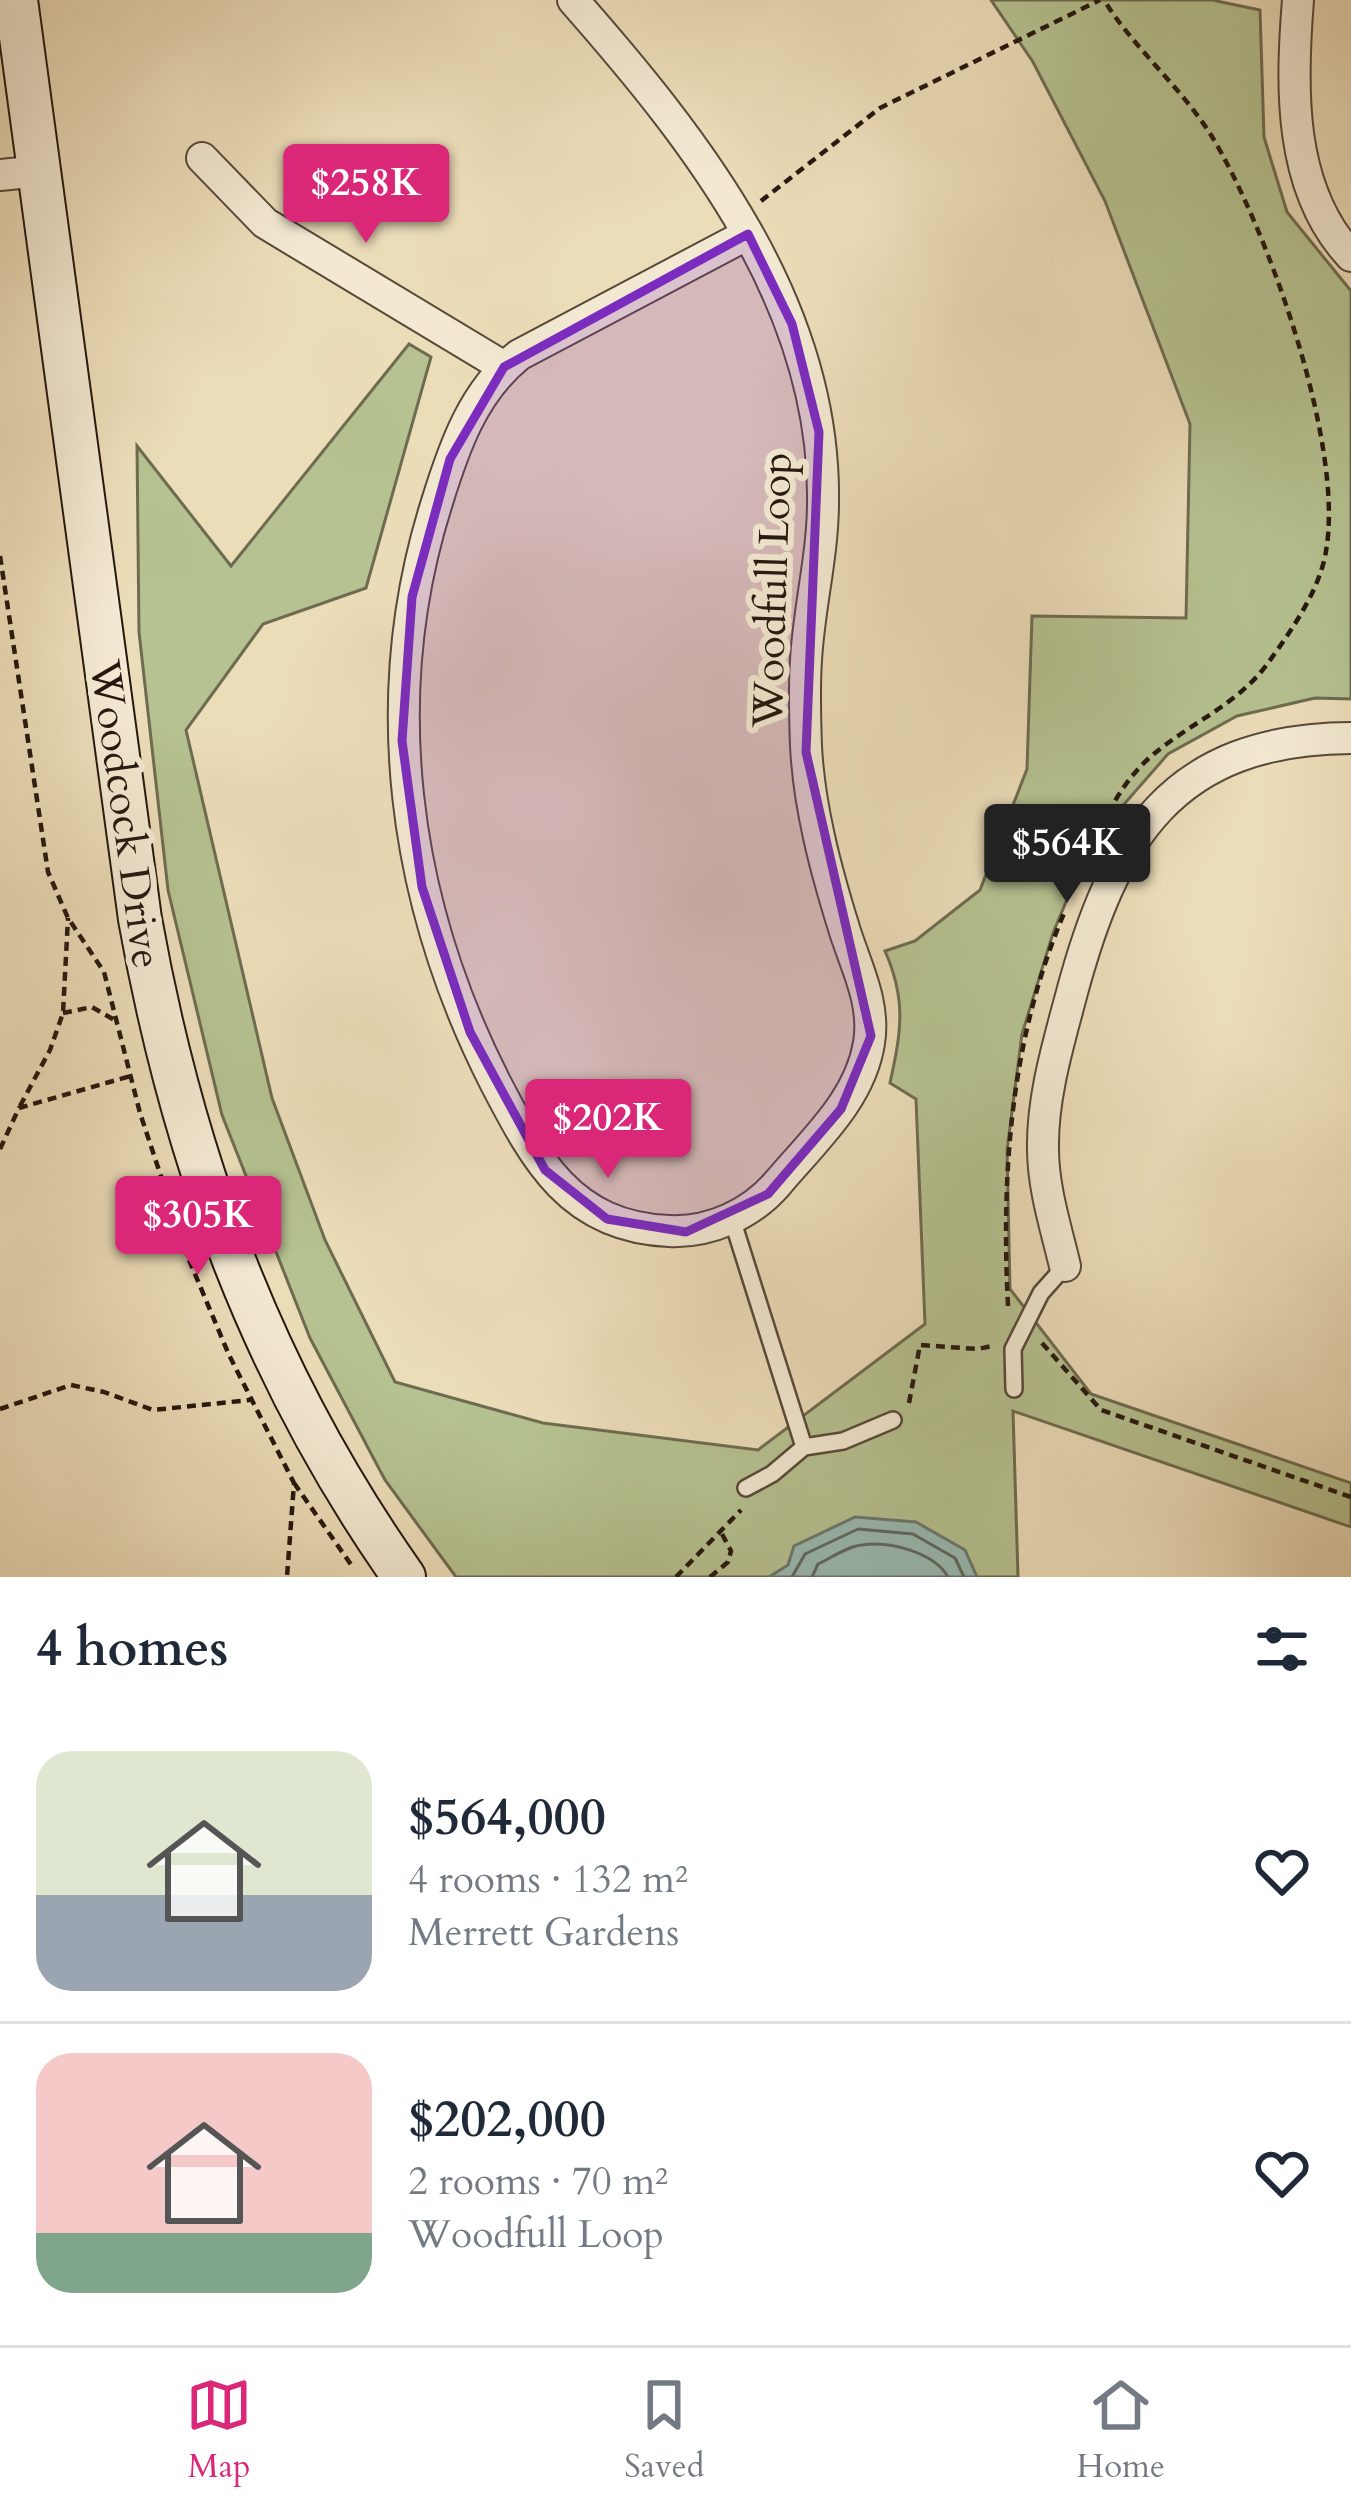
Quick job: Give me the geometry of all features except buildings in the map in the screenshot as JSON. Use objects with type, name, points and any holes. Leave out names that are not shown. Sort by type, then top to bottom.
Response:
[{"type":"main road","name":"Woodcock Drive","points":[[16,0],[19,173],[168,1065],[223,1237],[277,1363],[346,1490],[404,1577]]},
{"type":"street","name":"Woodfull Loop","points":[[573,0],[646,83],[701,157],[743,225],[792,324],[820,432],[824,504],[805,663],[806,752],[820,842],[868,996],[871,1036],[862,1075],[841,1109],[768,1195],[732,1219],[686,1232],[646,1230],[608,1219],[558,1185],[517,1125],[470,1032],[422,887],[402,741],[405,644],[422,550],[450,459],[478,398],[519,355],[743,225]]},
{"type":"street","points":[[1298,0],[1298,134],[1306,179],[1314,201],[1351,256]]},
{"type":"street","points":[[202,158],[265,223],[504,367]]},
{"type":"street","points":[[1065,1266],[1042,1144],[1055,1057],[1077,973],[1123,854],[1150,814],[1210,768],[1285,742],[1351,738]]},
{"type":"lane","points":[[732,1219],[804,1447]]},
{"type":"lane","points":[[1013,1389],[1013,1349],[1041,1293],[1065,1266]]},
{"type":"lane","points":[[746,1488],[804,1447],[842,1441],[892,1420]]},
{"type":"path","points":[[743,225],[880,107],[1102,0],[1174,82],[1231,172],[1276,281],[1306,372],[1326,454],[1331,519],[1326,556],[1316,584],[1276,652],[1242,693],[1149,758],[1127,783],[1105,817],[1077,881]]},
{"type":"path","points":[[0,556],[48,872],[68,918],[104,973],[187,1255],[251,1400],[294,1483],[342,1556],[360,1574]]},
{"type":"path","points":[[1068,903],[1050,946],[1016,1068],[1005,1199],[1009,1312],[1029,1323],[1075,1384],[1101,1409],[1351,1497]]},
{"type":"path","points":[[0,1149],[63,1013],[68,918]]},
{"type":"path","points":[[63,1013],[92,1007],[119,1024]]},
{"type":"path","points":[[19,1108],[131,1076]]},
{"type":"path","points":[[892,1420],[912,1397],[920,1345],[978,1349],[1000,1342]]},
{"type":"path","points":[[0,1409],[70,1385],[153,1410],[251,1400]]},
{"type":"path","points":[[676,1577],[722,1533],[772,1474]]},
{"type":"path","points":[[286,1577],[294,1483]]},
{"type":"path","points":[[710,1577],[728,1562],[731,1550],[722,1533]]},
{"type":"highlighted area","points":[[748,234],[792,324],[819,432],[806,752],[871,1036],[841,1109],[768,1194],[686,1232],[607,1219],[545,1170],[470,1032],[422,887],[402,741],[412,597],[450,459],[504,367]]},
{"type":"green space","points":[[991,0],[1212,0],[1260,10],[1264,137],[1287,212],[1351,291],[1351,699],[1315,698],[1237,716],[1168,754],[1091,842],[1053,933],[1022,1034],[1007,1150],[1010,1289],[1091,1394],[1351,1483],[1351,1527],[1013,1411],[1018,1577],[456,1577],[385,1480],[310,1338],[222,1115],[168,890],[139,632],[137,446],[231,566],[409,344],[431,357],[366,588],[263,624],[186,730],[272,1098],[325,1240],[395,1382],[543,1423],[758,1450],[925,1324],[916,1099],[890,1083],[900,1017],[897,986],[885,951],[915,941],[980,890],[1027,769],[1032,616],[1186,618],[1190,424],[1105,201],[1033,62]]},
{"type":"water","points":[[855,1517],[916,1522],[965,1550],[977,1577],[769,1577],[788,1565],[794,1546]]}]
